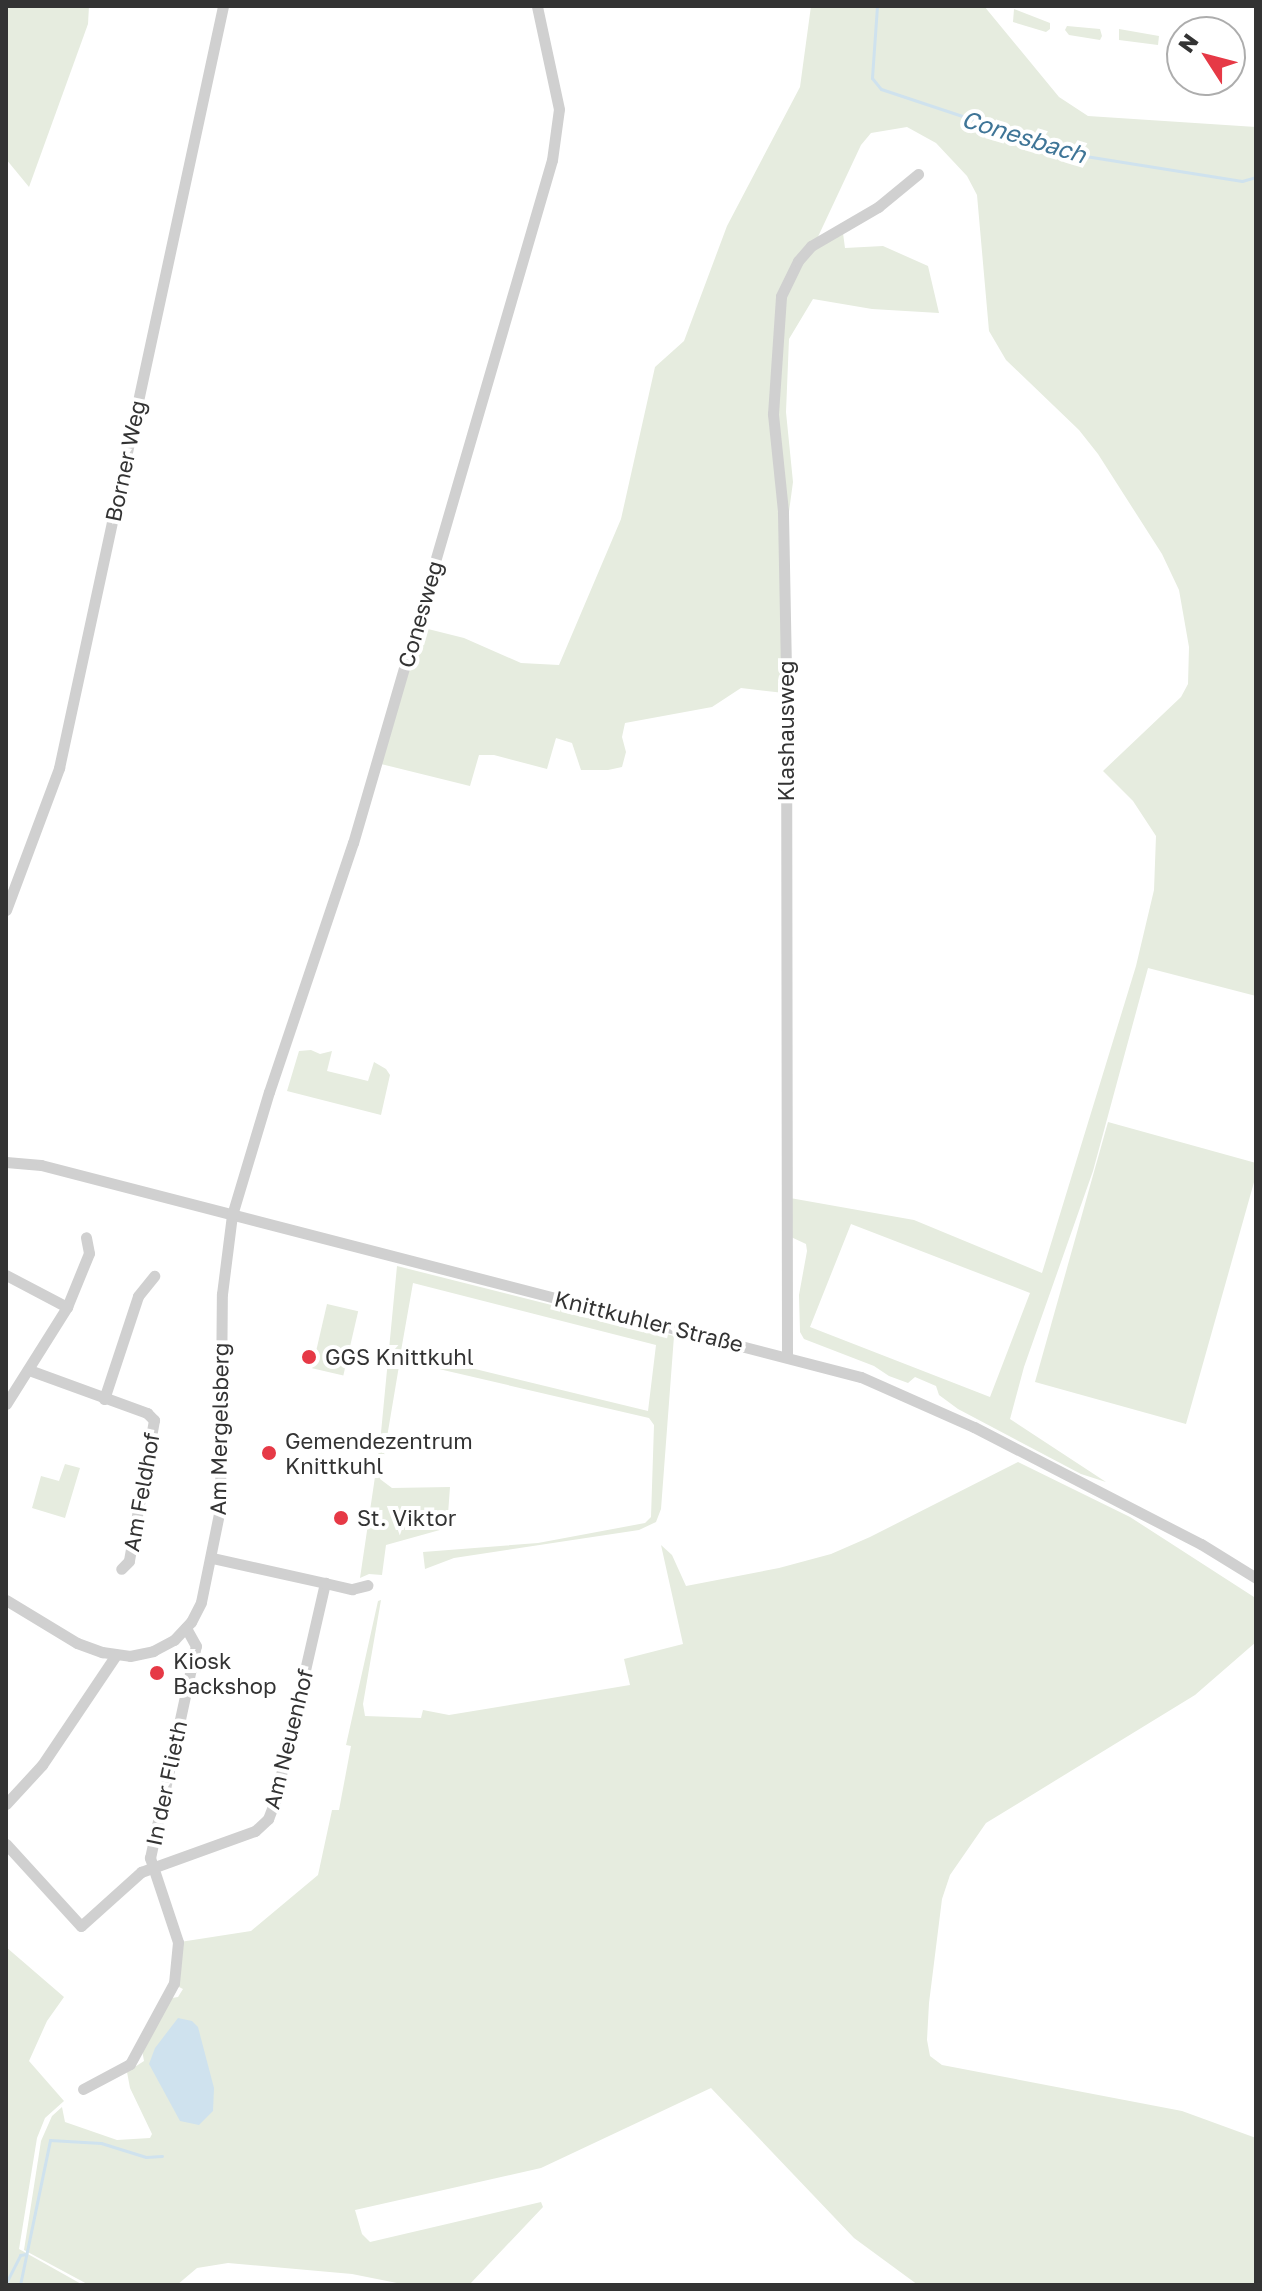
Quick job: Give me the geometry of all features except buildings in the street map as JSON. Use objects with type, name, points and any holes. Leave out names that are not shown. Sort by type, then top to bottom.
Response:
[{"type":"street","name":"Borner Weg","points":[[6,910],[62,757],[223,6]]},
{"type":"street","name":"Conesweg","points":[[232,1215],[269,1092],[353,843],[552,160],[559,109],[537,6]]},
{"type":"street","name":"Klashausweg","points":[[787,1356],[786,654],[783,511],[773,414],[781,296],[788,277],[811,246],[878,207],[918,174]]},
{"type":"street","name":"Knittkuhler Straße","points":[[6,1162],[41,1165],[861,1377],[931,1406],[1201,1544],[1256,1578]]},
{"type":"street","name":"Am Mergelsberg","points":[[6,1600],[63,1636],[116,1655],[153,1651],[186,1628],[199,1608],[220,1509],[222,1294],[232,1215]]},
{"type":"street","points":[[6,1404],[67,1307],[89,1253],[86,1237]]},
{"type":"street","points":[[6,1275],[67,1307]]},
{"type":"street","points":[[104,1399],[138,1296],[154,1276]]},
{"type":"street","name":"Am Feldhof","points":[[29,1370],[147,1413],[154,1420],[129,1561],[121,1569]]},
{"type":"street","points":[[212,1558],[352,1589],[368,1585]]},
{"type":"street","name":"Am Neuenhof","points":[[153,1868],[255,1831],[268,1819],[275,1801],[325,1583]]},
{"type":"street","name":"In der Flieth","points":[[83,2089],[130,2064],[174,1983],[178,1942],[150,1858],[196,1646],[186,1628]]},
{"type":"street","points":[[6,1804],[42,1765],[116,1655]]},
{"type":"street","points":[[6,1844],[81,1926],[141,1872],[153,1868]]},
{"type":"shaded area","points":[[6,6],[89,6],[88,24],[29,187],[6,159]]},
{"type":"shaded area","points":[[811,6],[984,6],[1059,97],[1088,116],[1256,127],[1256,996],[1148,968],[1093,1171],[1024,1367],[1010,1419],[1106,1482],[1081,1474],[958,1409],[939,1395],[936,1386],[915,1377],[908,1383],[889,1376],[874,1366],[804,1339],[800,1332],[799,1295],[807,1251],[806,1244],[791,1237],[790,1198],[914,1220],[1042,1273],[1136,966],[1154,890],[1156,836],[1133,801],[1103,771],[1181,697],[1188,684],[1189,647],[1179,590],[1162,554],[1098,454],[1079,430],[1006,360],[989,331],[977,195],[967,176],[936,143],[907,127],[871,133],[861,145],[816,241],[787,277],[771,385],[782,512],[784,693],[741,688],[712,707],[625,723],[622,737],[626,752],[622,767],[608,770],[581,770],[572,743],[556,738],[547,769],[494,755],[479,755],[470,786],[381,764],[420,627],[464,638],[521,663],[559,665],[621,519],[655,367],[684,341],[727,226],[800,87]],"holes":[[[851,1224],[1030,1293],[990,1397],[810,1327]]]},
{"type":"shaded area","points":[[1014,9],[1050,23],[1050,29],[1046,32],[1013,22]]},
{"type":"shaded area","points":[[1067,26],[1100,29],[1102,36],[1100,40],[1069,35],[1065,30]]},
{"type":"shaded area","points":[[1119,29],[1159,36],[1158,45],[1119,40]]},
{"type":"shaded area","points":[[843,233],[845,248],[883,246],[928,266],[939,313],[872,309],[813,299],[789,339],[786,412],[793,482],[788,519],[774,413],[783,296],[812,247]]},
{"type":"shaded area","points":[[311,1050],[320,1054],[332,1051],[327,1071],[368,1081],[374,1062],[386,1069],[390,1075],[381,1115],[287,1091],[299,1051]]},
{"type":"shaded area","points":[[1108,1122],[1256,1163],[1256,1175],[1186,1424],[1035,1382]]},
{"type":"shaded area","points":[[397,1266],[674,1336],[661,1509],[656,1522],[639,1530],[454,1558],[425,1569],[423,1552],[538,1543],[645,1523],[651,1517],[654,1425],[649,1418],[400,1360],[380,1479],[392,1488],[450,1487],[447,1528],[386,1545],[382,1575],[369,1574],[360,1578],[380,1443]],"holes":[[[413,1283],[656,1345],[648,1411],[401,1351]]]},
{"type":"shaded area","points":[[327,1304],[358,1311],[343,1376],[312,1368]]},
{"type":"shaded area","points":[[1018,1462],[1130,1517],[1254,1597],[1256,1642],[1195,1695],[986,1823],[950,1875],[942,1899],[929,2003],[927,2040],[930,2056],[942,2065],[1182,2111],[1256,2138],[1256,2285],[918,2285],[854,2238],[711,2088],[541,2168],[355,2210],[362,2234],[370,2242],[541,2202],[543,2207],[469,2285],[407,2285],[352,2274],[228,2263],[197,2268],[177,2285],[89,2285],[24,2250],[41,2141],[52,2116],[62,2107],[65,2122],[117,2140],[150,2138],[152,2134],[130,2088],[127,2072],[144,2061],[142,2050],[172,1998],[178,1997],[183,1989],[177,1986],[180,1942],[251,1931],[318,1875],[332,1810],[339,1810],[351,1746],[346,1745],[378,1601],[381,1600],[363,1704],[365,1716],[421,1718],[423,1710],[449,1715],[630,1685],[624,1659],[683,1644],[661,1545],[672,1555],[686,1586],[779,1568],[831,1554],[870,1537]]},
{"type":"shaded area","points":[[65,1464],[80,1468],[65,1518],[32,1508],[41,1476],[59,1481]]},
{"type":"shaded area","points":[[6,1947],[64,1997],[47,2021],[29,2061],[64,2101],[45,2118],[37,2138],[19,2249],[83,2285],[6,2285]]},
{"type":"water","points":[[178,2018],[192,2021],[198,2027],[214,2088],[213,2111],[199,2125],[180,2121],[149,2064],[155,2048]]},
{"type":"waterway","name":"Conesbach","points":[[877,6],[872,78],[881,89],[1079,155],[1242,181],[1256,177]]},
{"type":"waterway","points":[[20,2285],[50,2140],[101,2143],[146,2157],[162,2156]]},
{"type":"waterway","points":[[6,2283],[20,2255],[26,2254]]},
{"type":"place","name":"GGS Knittkuhl","points":[[309,1357]]},
{"type":"place","name":"Gemendezentrum Knittkuhl","points":[[269,1453]]},
{"type":"place","name":"St. Viktor","points":[[341,1518]]},
{"type":"place","name":"Kiosk Backshop","points":[[157,1673]]}]
